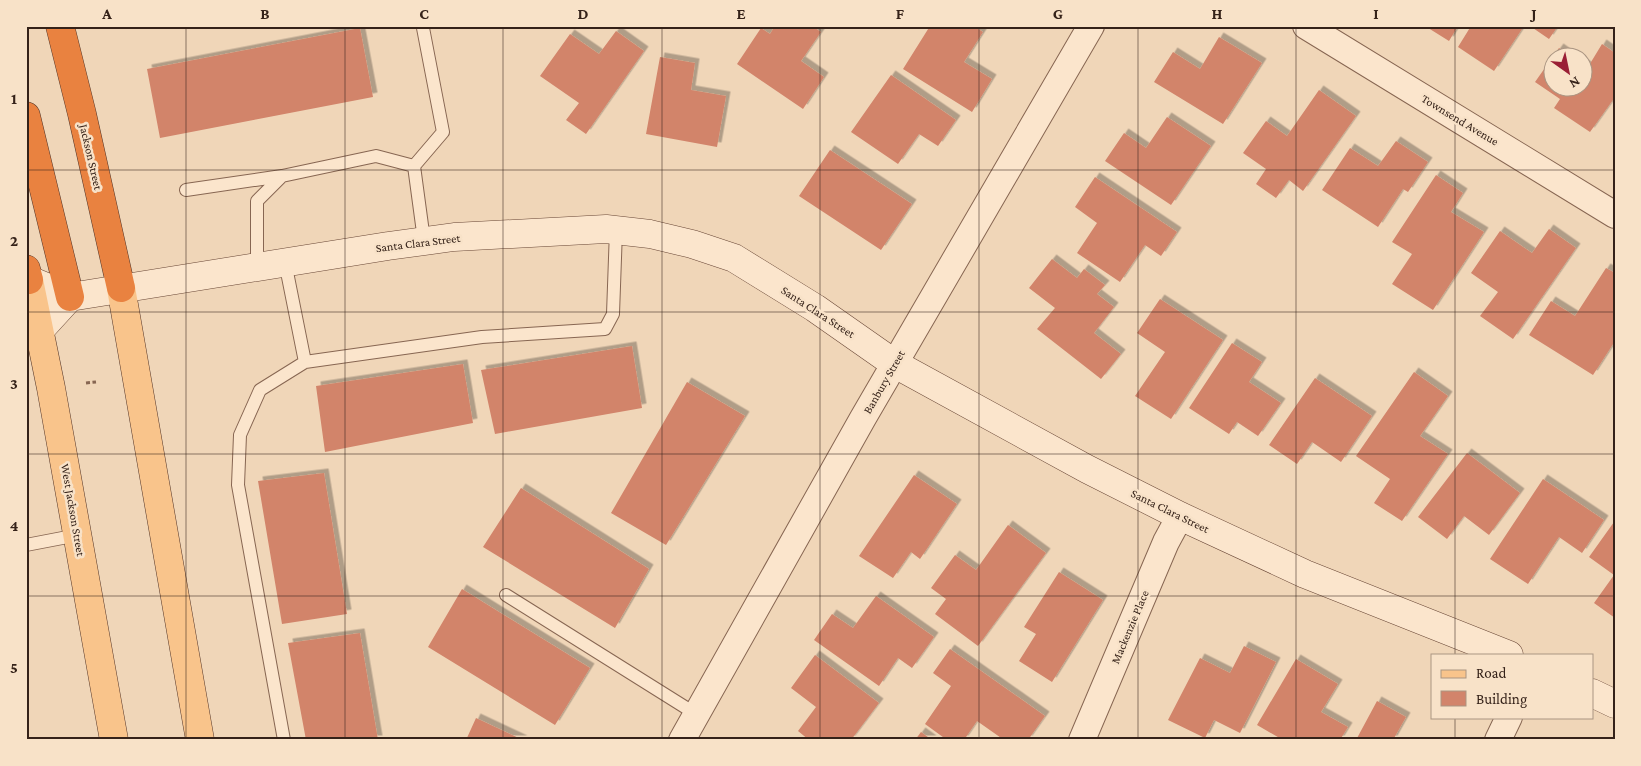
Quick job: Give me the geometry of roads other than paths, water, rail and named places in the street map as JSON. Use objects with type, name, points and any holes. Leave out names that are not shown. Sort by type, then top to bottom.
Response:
[{"type":"highway","name":"Jackson Street","points":[[60,26],[121,288]]},
{"type":"highway","points":[[26,116],[70,297]]},
{"type":"main road","name":"Santa Clara Street","points":[[70,297],[424,240],[597,229],[650,234],[692,244],[734,258],[815,308],[895,364],[1087,469],[1180,516],[1305,574],[1506,654]]},
{"type":"main road","points":[[27,277],[70,297],[32,333]]},
{"type":"main road","name":"West Jackson Street","points":[[27,277],[32,333],[51,388],[114,740]]},
{"type":"main road","points":[[121,288],[200,740]]},
{"type":"main road","points":[[1594,694],[1615,704]]},
{"type":"street","name":"Banbury Street","points":[[682,740],[895,364],[1091,26]]},
{"type":"street","name":"Townsend Avenue","points":[[1306,26],[1615,215]]},
{"type":"street","name":"Mackenzie Place","points":[[1082,740],[1166,542],[1180,516]]},
{"type":"street","points":[[1498,740],[1509,718]]},
{"type":"lane","points":[[423,28],[442,132],[414,166],[424,240]]},
{"type":"lane","points":[[186,190],[282,176],[376,156],[414,166]]},
{"type":"lane","points":[[257,267],[257,200],[282,176]]},
{"type":"lane","points":[[284,740],[238,485],[240,435],[260,390],[305,362],[482,337],[605,329],[613,314],[616,230]]},
{"type":"lane","points":[[286,262],[305,362]]},
{"type":"lane","points":[[26,545],[78,535]]},
{"type":"lane","points":[[506,596],[696,714]]}]
